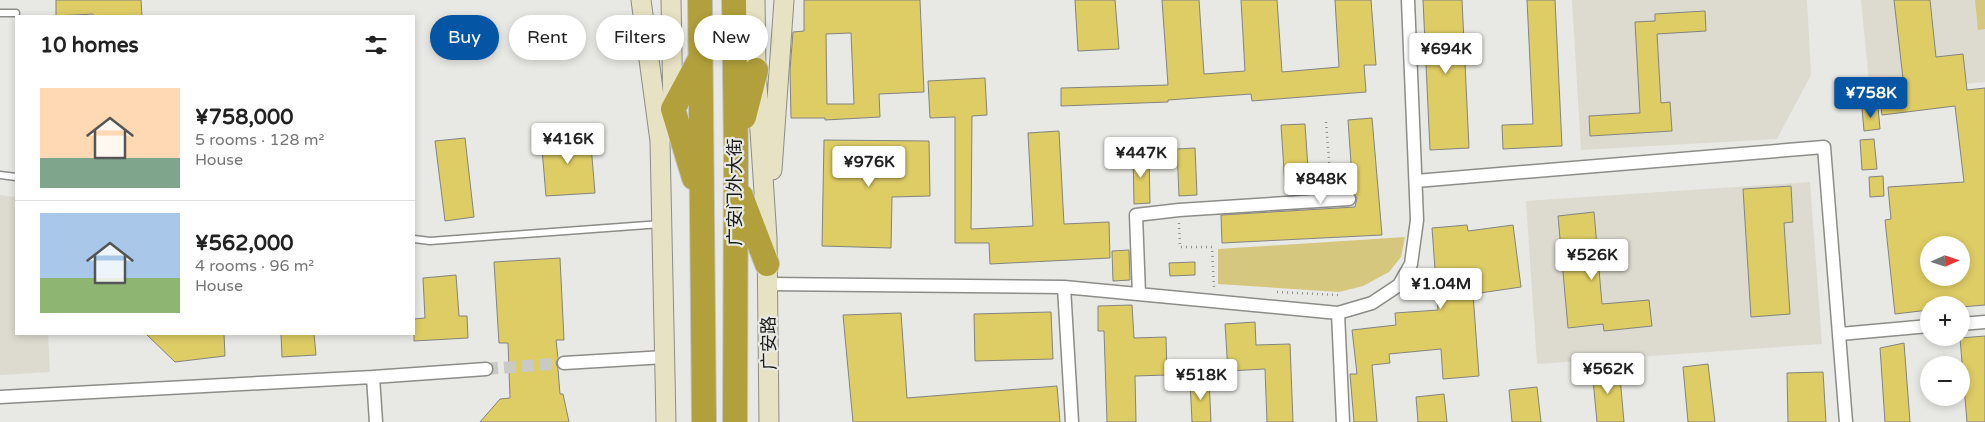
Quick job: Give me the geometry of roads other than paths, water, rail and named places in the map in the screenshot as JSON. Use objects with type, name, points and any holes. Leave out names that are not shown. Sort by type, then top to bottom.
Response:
[{"type":"highway","name":"广安门外大街","points":[[700,0],[700,15]]},
{"type":"highway","name":"广安门外大街","points":[[734,0],[736,152],[734,422]]},
{"type":"highway","points":[[700,60],[673,109],[702,205]]},
{"type":"highway","name":"广安门外大街","points":[[701,60],[704,422]]},
{"type":"highway","points":[[736,152],[756,70]]},
{"type":"highway","points":[[736,183],[768,274]]},
{"type":"street","points":[[641,0],[660,141],[666,422]]},
{"type":"street","points":[[660,141],[673,109],[672,0]]},
{"type":"street","name":"广安门外大街","points":[[755,0],[756,70],[768,274]]},
{"type":"street","points":[[767,238],[784,0]]},
{"type":"street","points":[[768,274],[1064,287],[1338,313],[1372,303],[1399,285],[1411,264],[1417,220],[1408,0]]},
{"type":"street","points":[[1416,181],[1824,147],[1846,422]]},
{"type":"street","points":[[1139,294],[1136,215],[1179,210],[1349,199]]},
{"type":"street","name":"广安路","points":[[768,274],[769,422]]},
{"type":"street","points":[[1064,287],[1072,422]]},
{"type":"street","points":[[1338,313],[1343,422]]},
{"type":"street","points":[[1970,323],[1985,322]]},
{"type":"street","points":[[1840,334],[1920,327]]},
{"type":"street","points":[[564,364],[665,357]]},
{"type":"street","points":[[0,397],[486,369]]},
{"type":"street","points":[[373,377],[376,422]]},
{"type":"lane","points":[[0,13],[16,13]]},
{"type":"lane","points":[[0,175],[15,177]]},
{"type":"lane","points":[[415,240],[430,241],[662,224]]},
{"type":"tunnel","points":[[486,369],[564,363]]}]
